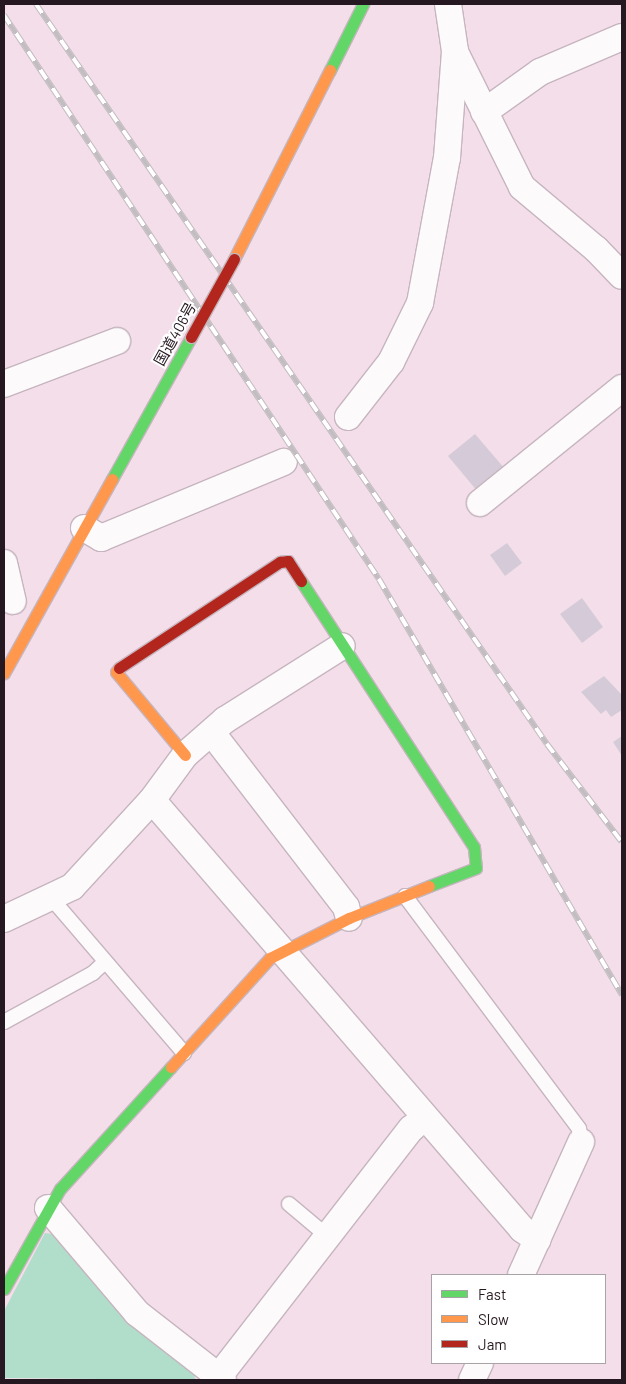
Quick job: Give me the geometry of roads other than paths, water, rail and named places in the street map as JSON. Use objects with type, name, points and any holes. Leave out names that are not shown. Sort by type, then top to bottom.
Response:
[{"type":"main road","name":"国道406号","points":[[4,673],[234,259],[363,4]]},
{"type":"main road","points":[[4,1289],[60,1189],[184,1053],[283,949],[349,918],[469,873],[476,868],[478,858],[288,561],[280,562],[123,663],[116,672],[118,677],[185,755]]},
{"type":"street","points":[[348,417],[391,362],[420,303],[446,158],[455,51],[448,4]]},
{"type":"street","points":[[484,112],[540,72],[622,37]]},
{"type":"street","points":[[455,51],[522,187],[596,249],[622,276]]},
{"type":"street","points":[[4,384],[117,341]]},
{"type":"street","points":[[480,503],[622,388]]},
{"type":"street","points":[[84,528],[101,538],[284,462]]},
{"type":"street","points":[[4,563],[9,599],[35,615]]},
{"type":"street","points":[[4,919],[52,899],[87,872],[152,800],[185,755],[225,720],[342,646]]},
{"type":"street","points":[[212,733],[346,907],[349,918]]},
{"type":"street","points":[[152,800],[283,949],[522,1229],[538,1240]]},
{"type":"street","points":[[48,1208],[137,1313],[219,1379],[327,1236],[425,1117]]},
{"type":"street","points":[[521,1274],[581,1142]]},
{"type":"street","points":[[472,1380],[480,1364]]},
{"type":"lane","points":[[405,896],[579,1129],[581,1142]]},
{"type":"lane","points":[[52,899],[184,1053]]},
{"type":"lane","points":[[4,1022],[93,973],[105,962]]},
{"type":"lane","points":[[289,1204],[327,1236]]},
{"type":"railway","points":[[36,4],[547,744],[622,842]]},
{"type":"railway","points":[[4,15],[379,579],[622,995]]}]
